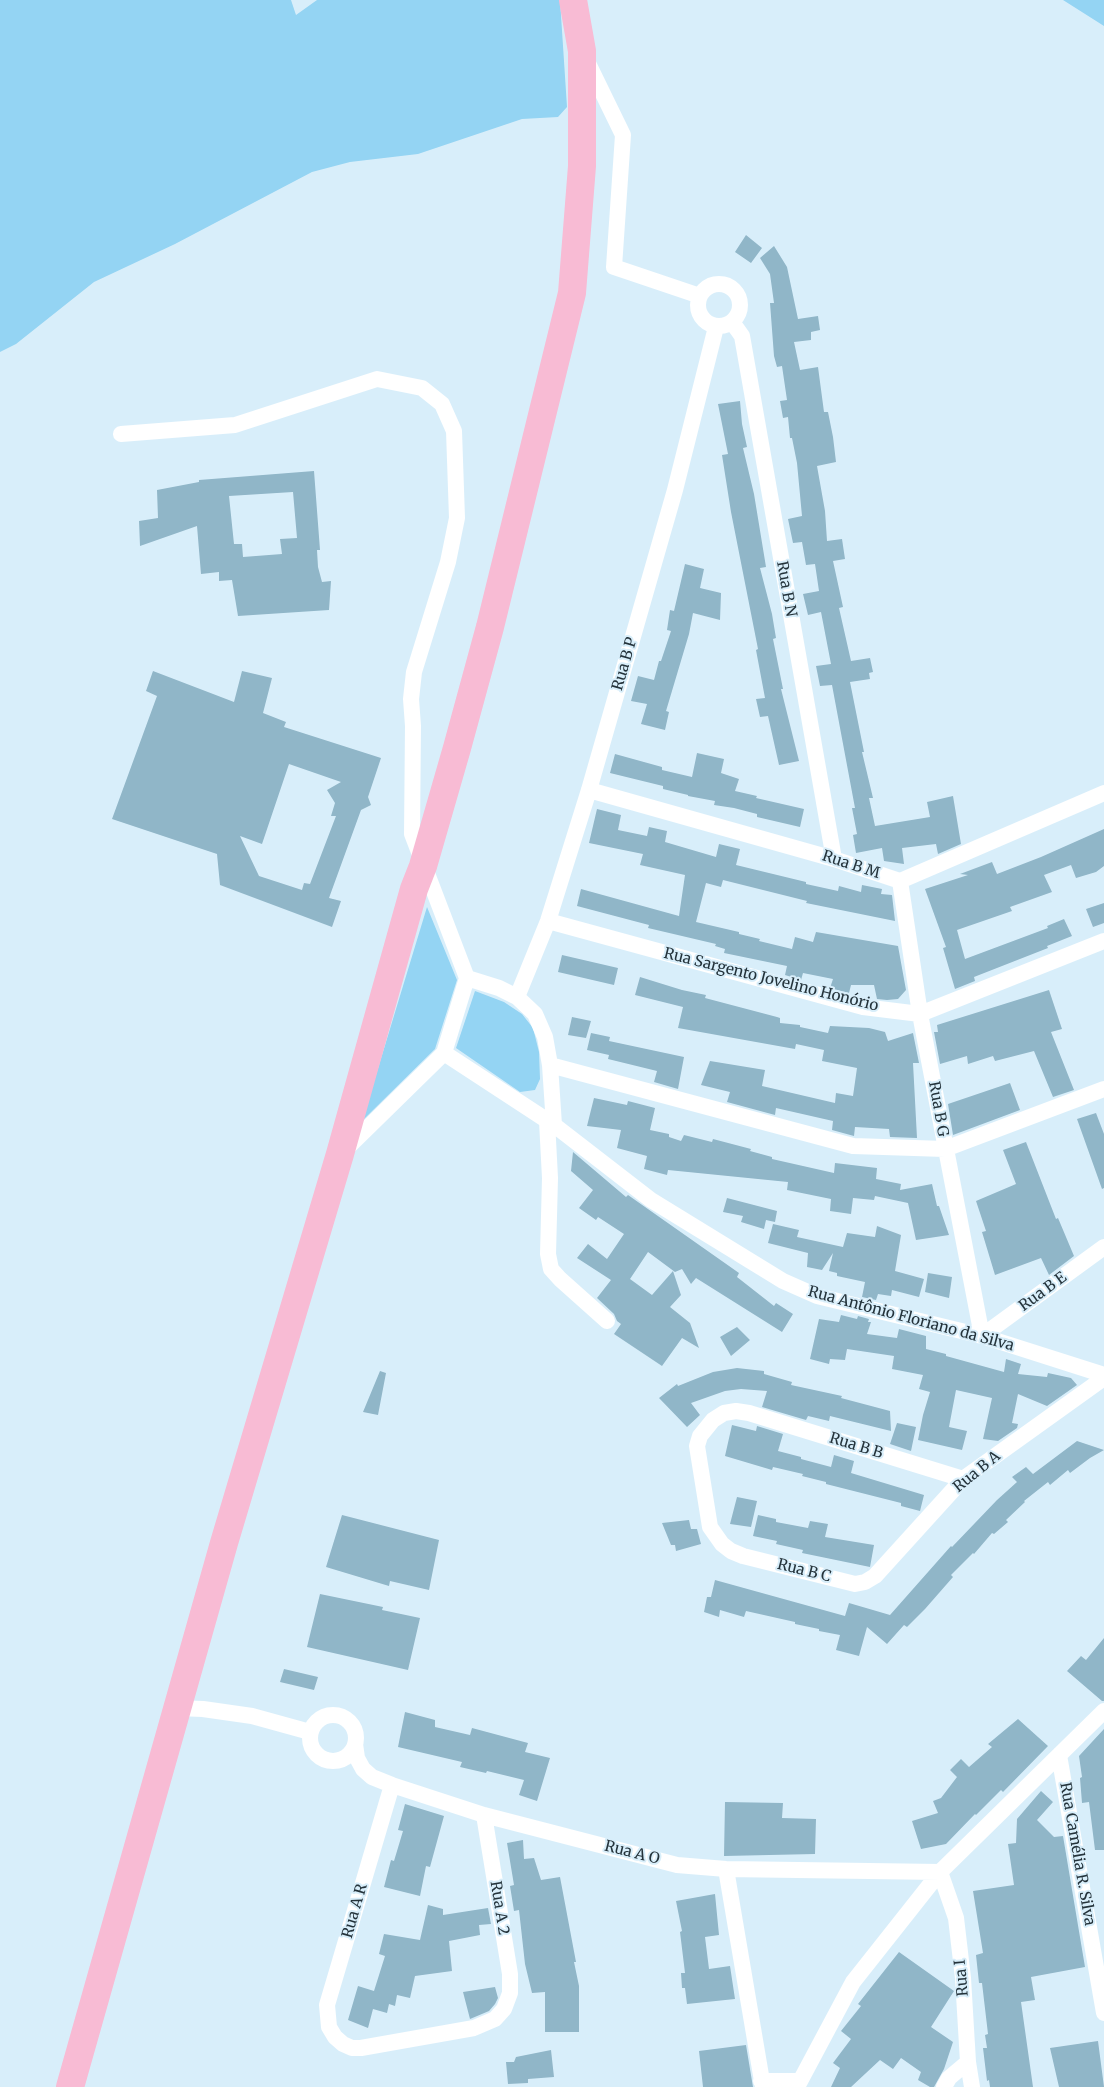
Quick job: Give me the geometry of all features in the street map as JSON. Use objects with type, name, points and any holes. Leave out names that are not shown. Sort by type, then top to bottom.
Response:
[{"type":"highway","points":[[70,2087],[227,1534],[340,1154],[490,627],[572,293],[582,166],[582,51],[573,0]]},
{"type":"street","points":[[582,51],[623,134],[614,267],[700,296]]},
{"type":"street","points":[[721,284],[729,286],[736,292],[740,307],[738,315],[732,322],[725,326],[716,326],[702,318],[698,307],[700,296],[707,287],[721,284]]},
{"type":"street","name":"Rua B N","points":[[732,322],[742,336],[834,859]]},
{"type":"street","name":"Rua B P","points":[[517,997],[548,921],[589,790],[675,490],[716,326]]},
{"type":"street","points":[[121,434],[235,425],[377,379],[422,388],[442,404],[454,430],[457,518],[448,562],[414,672],[411,699],[413,752],[412,834],[466,978],[444,1053],[340,1154]]},
{"type":"street","name":"Rua B M","points":[[589,790],[834,859],[900,881],[1104,793]]},
{"type":"street","name":"Rua B G","points":[[900,881],[920,1014],[982,1336]]},
{"type":"street","name":"Rua Sargento Jovelino Honório","points":[[548,921],[863,1007],[920,1014],[1104,940]]},
{"type":"street","points":[[466,978],[499,988],[517,997],[535,1014],[546,1037],[550,1065],[551,1123],[548,1254],[551,1269],[560,1280],[608,1321]]},
{"type":"street","name":"Rua Antônio Floriano da Silva","points":[[444,1053],[551,1123],[651,1200],[783,1281],[817,1296],[982,1336],[1104,1376]]},
{"type":"street","points":[[550,1065],[853,1146],[945,1149],[1104,1089]]},
{"type":"street","name":"Rua B E","points":[[982,1336],[1104,1248]]},
{"type":"street","name":"Rua B A","points":[[865,1582],[875,1576],[963,1479],[1104,1376]]},
{"type":"street","name":"Rua B B","points":[[743,1556],[730,1551],[722,1544],[710,1527],[697,1446],[700,1436],[713,1420],[724,1413],[749,1413],[963,1479]]},
{"type":"street","name":"Rua B C","points":[[743,1556],[854,1584],[865,1582]]},
{"type":"street","points":[[177,1708],[203,1709],[252,1716],[310,1732]]},
{"type":"street","points":[[726,1869],[762,2084],[799,2084],[853,1982],[940,1872],[1104,1711]]},
{"type":"street","points":[[355,1744],[349,1754],[334,1761],[327,1760],[315,1753],[311,1746],[310,1732],[321,1718],[327,1715],[344,1718],[353,1726],[356,1732],[355,1744],[359,1763],[372,1777]]},
{"type":"street","name":"Rua Camélia R. Silva","points":[[1059,1755],[1104,2013]]},
{"type":"street","name":"Rua A O","points":[[334,1761],[392,1785],[484,1815],[677,1865],[726,1869],[940,1872]]},
{"type":"street","name":"Rua A R","points":[[392,1785],[327,2005],[329,2028],[343,2044],[352,2048],[361,2048],[474,2028],[495,2019],[507,2001]]},
{"type":"street","name":"Rua A 2","points":[[484,1815],[510,1974],[510,1993],[507,2001]]},
{"type":"street","name":"Rua I","points":[[940,1872],[956,1918],[963,1978],[968,2062],[972,2087]]},
{"type":"street","points":[[944,2087],[949,2078],[968,2062]]},
{"type":"shaded area","points":[[0,0],[291,0],[296,15],[317,0],[560,0],[567,107],[558,117],[522,119],[418,154],[350,162],[312,172],[175,244],[94,282],[16,344],[0,352]]},
{"type":"shaded area","points":[[1063,0],[1104,0],[1104,26]]},
{"type":"shaded area","points":[[427,907],[457,980],[435,1049],[362,1121]]},
{"type":"shaded area","points":[[475,991],[504,1002],[522,1014],[533,1028],[539,1052],[540,1079],[535,1090],[520,1092],[456,1048]]},
{"type":"building","points":[[746,235],[762,248],[751,263],[735,252]]},
{"type":"building","points":[[774,246],[787,267],[798,319],[818,316],[820,330],[811,332],[811,340],[794,342],[800,370],[818,367],[824,412],[828,412],[833,437],[836,462],[817,466],[825,511],[827,541],[842,539],[845,559],[833,561],[843,607],[839,608],[851,661],[870,658],[873,672],[869,673],[870,679],[850,682],[864,752],[862,752],[873,798],[869,798],[875,826],[930,817],[927,802],[953,796],[961,844],[938,854],[936,844],[902,848],[904,864],[884,861],[882,848],[856,853],[853,835],[857,834],[852,808],[855,808],[832,685],[820,686],[816,666],[831,664],[821,612],[808,615],[803,594],[819,591],[815,564],[806,565],[802,542],[793,543],[788,519],[802,516],[797,463],[792,438],[790,438],[788,417],[783,418],[780,401],[787,400],[782,366],[777,367],[774,356],[770,303],[774,303],[770,274],[760,258]]},
{"type":"building","points":[[740,401],[747,447],[743,448],[754,494],[766,567],[760,568],[772,614],[776,638],[773,639],[783,689],[781,689],[799,761],[779,765],[768,716],[760,717],[756,699],[765,698],[756,650],[758,649],[731,512],[722,455],[728,454],[718,404]]},
{"type":"building","points":[[314,471],[320,550],[317,550],[318,567],[322,582],[331,581],[329,610],[238,616],[232,580],[219,581],[219,572],[201,574],[197,526],[140,546],[139,521],[158,518],[157,490],[199,482],[199,480]],"holes":[[[293,492],[297,538],[280,539],[282,554],[243,557],[242,544],[234,544],[229,496]]]},
{"type":"building","points":[[685,564],[704,569],[700,588],[721,593],[720,620],[693,613],[689,634],[666,711],[669,712],[665,730],[641,724],[647,704],[631,701],[638,676],[654,680],[659,661],[661,661],[671,631],[667,630],[670,610],[674,611]]},
{"type":"building","points":[[153,671],[234,702],[242,671],[272,678],[263,713],[286,722],[284,727],[381,758],[368,797],[371,805],[361,810],[329,898],[341,901],[332,927],[220,885],[217,854],[112,819],[157,696],[146,691]],"holes":[[[289,764],[341,782],[327,790],[335,803],[331,816],[336,816],[310,884],[304,883],[302,890],[259,876],[240,836],[262,844]]]},
{"type":"building","points":[[697,753],[724,759],[721,773],[739,779],[735,791],[804,809],[800,827],[757,817],[757,814],[734,808],[714,805],[715,801],[688,796],[663,789],[663,786],[610,773],[615,754],[662,767],[662,770],[692,777]]},
{"type":"building","points":[[597,809],[621,815],[618,830],[647,836],[649,827],[667,831],[665,842],[716,857],[719,844],[740,849],[736,865],[838,891],[839,886],[861,892],[862,885],[882,889],[881,894],[892,895],[895,921],[806,903],[807,901],[723,880],[721,887],[706,883],[696,922],[739,932],[739,934],[760,939],[759,941],[792,949],[795,937],[813,942],[816,932],[898,946],[906,990],[898,999],[887,1000],[877,999],[874,985],[851,985],[849,993],[830,988],[833,979],[803,973],[801,980],[785,975],[787,966],[724,953],[725,949],[715,946],[716,944],[648,928],[649,925],[577,906],[581,889],[679,916],[685,875],[640,865],[643,854],[589,843]]},
{"type":"building","points":[[1104,829],[1104,866],[1096,872],[1076,878],[1071,865],[1044,875],[1052,892],[1010,907],[1012,911],[957,930],[965,959],[1048,928],[1047,926],[1064,919],[1072,936],[1047,946],[1048,948],[974,977],[975,981],[955,989],[943,948],[946,947],[925,889],[968,875],[960,874],[992,862],[997,874]]},
{"type":"building","points":[[1104,903],[1104,923],[1093,927],[1086,909]]},
{"type":"building","points":[[562,955],[618,968],[614,985],[558,972]]},
{"type":"building","points":[[640,977],[706,995],[705,998],[777,1017],[780,1018],[780,1023],[800,1025],[800,1027],[828,1033],[830,1026],[869,1028],[885,1032],[888,1041],[913,1033],[919,1063],[913,1063],[917,1138],[890,1137],[889,1129],[855,1127],[854,1136],[832,1130],[833,1121],[776,1108],[775,1115],[727,1102],[730,1092],[701,1085],[710,1061],[765,1070],[762,1086],[835,1103],[836,1093],[853,1096],[857,1068],[822,1061],[824,1050],[796,1044],[795,1049],[678,1028],[683,1007],[635,995]]},
{"type":"building","points":[[1049,990],[1062,1029],[1051,1032],[1074,1090],[1053,1097],[1034,1051],[995,1061],[993,1056],[968,1064],[967,1056],[940,1064],[934,1032],[938,1032],[937,1025]]},
{"type":"building","points":[[572,1017],[591,1021],[586,1038],[568,1035]]},
{"type":"building","points":[[591,1033],[610,1037],[609,1041],[684,1057],[678,1089],[654,1082],[657,1071],[608,1059],[609,1055],[587,1050]]},
{"type":"building","points":[[1010,1083],[1020,1110],[953,1135],[948,1104]]},
{"type":"building","points":[[594,1098],[627,1105],[628,1101],[655,1108],[650,1130],[669,1134],[669,1137],[681,1141],[684,1135],[712,1142],[713,1139],[751,1149],[750,1151],[772,1157],[772,1159],[834,1173],[835,1163],[877,1168],[876,1179],[901,1184],[900,1190],[932,1184],[937,1206],[939,1206],[949,1235],[916,1240],[908,1203],[875,1196],[874,1200],[853,1198],[851,1214],[830,1211],[831,1199],[787,1190],[788,1182],[668,1170],[667,1175],[644,1169],[647,1156],[617,1148],[621,1130],[587,1126]]},
{"type":"building","points":[[1096,1113],[1104,1134],[1104,1188],[1102,1189],[1077,1119]]},
{"type":"building","points":[[1026,1142],[1056,1219],[1058,1218],[1074,1256],[1049,1275],[1041,1258],[995,1275],[982,1232],[986,1231],[976,1201],[1016,1184],[1003,1150]]},
{"type":"building","points":[[573,1152],[626,1197],[628,1195],[739,1273],[737,1277],[774,1306],[776,1303],[793,1314],[782,1332],[696,1278],[691,1284],[682,1269],[675,1272],[648,1252],[630,1279],[652,1295],[673,1271],[681,1295],[670,1307],[690,1323],[699,1348],[682,1338],[662,1366],[614,1334],[621,1324],[617,1321],[614,1314],[597,1298],[611,1280],[577,1258],[588,1244],[607,1259],[624,1234],[598,1217],[596,1220],[579,1208],[593,1190],[571,1171]]},
{"type":"building","points":[[727,1198],[777,1211],[775,1222],[766,1220],[764,1229],[741,1222],[743,1216],[723,1212]]},
{"type":"building","points":[[773,1224],[799,1230],[797,1237],[843,1247],[847,1233],[875,1237],[877,1226],[901,1235],[895,1271],[924,1279],[919,1297],[892,1290],[891,1296],[878,1294],[876,1300],[862,1297],[865,1282],[837,1276],[837,1273],[829,1271],[833,1253],[822,1270],[807,1267],[808,1253],[768,1243]]},
{"type":"building","points":[[928,1273],[952,1277],[949,1298],[925,1292]]},
{"type":"building","points":[[841,1315],[857,1319],[858,1316],[869,1319],[868,1322],[871,1322],[867,1334],[897,1338],[899,1329],[926,1336],[926,1349],[946,1354],[946,1356],[1004,1372],[1006,1359],[1021,1364],[1018,1374],[1047,1377],[1048,1373],[1071,1378],[1077,1385],[1047,1406],[1018,1394],[1012,1423],[1018,1424],[1017,1428],[998,1441],[983,1439],[992,1398],[956,1390],[949,1427],[967,1431],[962,1450],[918,1440],[930,1392],[919,1389],[923,1375],[892,1369],[894,1356],[847,1349],[845,1360],[830,1359],[829,1364],[810,1359],[819,1319],[839,1322]]},
{"type":"building","points":[[737,1327],[750,1340],[731,1356],[720,1337]]},
{"type":"building","points":[[737,1368],[764,1371],[764,1374],[792,1382],[791,1385],[842,1396],[841,1398],[890,1411],[891,1431],[830,1416],[829,1421],[808,1416],[806,1420],[762,1407],[767,1391],[741,1389],[725,1391],[691,1403],[700,1415],[687,1427],[659,1398],[677,1384],[678,1386],[713,1372]]},
{"type":"building","points":[[380,1371],[386,1373],[378,1415],[363,1412]]},
{"type":"building","points":[[897,1423],[916,1427],[911,1451],[890,1444]]},
{"type":"building","points":[[732,1425],[756,1431],[757,1426],[783,1434],[778,1451],[801,1457],[801,1459],[831,1467],[834,1455],[854,1461],[851,1473],[924,1495],[920,1511],[901,1506],[901,1503],[826,1484],[826,1482],[802,1476],[803,1474],[773,1467],[772,1470],[725,1456]]},
{"type":"building","points":[[1077,1441],[1104,1450],[1070,1473],[1068,1470],[1050,1485],[1048,1482],[1024,1501],[1006,1520],[1008,1522],[994,1534],[992,1533],[974,1554],[951,1575],[953,1577],[925,1609],[907,1627],[904,1625],[887,1644],[867,1627],[859,1656],[836,1650],[840,1635],[819,1631],[819,1629],[795,1624],[795,1622],[746,1611],[744,1617],[720,1610],[719,1617],[704,1612],[707,1597],[711,1597],[715,1580],[845,1616],[849,1603],[890,1615],[951,1546],[1017,1482],[1012,1477],[1026,1467],[1033,1474]]},
{"type":"building","points":[[737,1497],[757,1501],[751,1527],[730,1524]]},
{"type":"building","points":[[342,1515],[439,1540],[429,1590],[390,1581],[389,1586],[326,1567]]},
{"type":"building","points":[[758,1515],[776,1519],[776,1522],[808,1528],[810,1521],[828,1524],[825,1537],[874,1545],[870,1567],[802,1553],[803,1550],[776,1544],[777,1541],[753,1536]]},
{"type":"building","points":[[689,1520],[691,1529],[697,1529],[701,1544],[676,1551],[675,1545],[671,1545],[662,1523]]},
{"type":"building","points":[[320,1594],[383,1607],[382,1610],[420,1618],[408,1670],[307,1647]]},
{"type":"building","points":[[1104,1638],[1104,1701],[1102,1701],[1067,1671],[1081,1656],[1086,1660]]},
{"type":"building","points":[[284,1669],[318,1677],[314,1690],[280,1682]]},
{"type":"building","points":[[405,1712],[435,1720],[435,1727],[470,1735],[472,1728],[528,1743],[525,1752],[550,1758],[537,1801],[519,1795],[524,1780],[460,1767],[462,1762],[398,1747]]},
{"type":"building","points":[[1018,1719],[1048,1746],[1003,1792],[1001,1790],[946,1844],[921,1849],[912,1821],[938,1813],[933,1801],[941,1798],[957,1777],[950,1770],[961,1759],[969,1767],[992,1747],[988,1744]]},
{"type":"building","points":[[1104,1729],[1104,1850],[1095,1850],[1089,1802],[1082,1803],[1080,1778],[1082,1777],[1079,1756]]},
{"type":"building","points":[[1041,1791],[1053,1802],[1037,1820],[1054,1837],[1063,1836],[1085,1967],[1031,1977],[1035,2000],[1021,2002],[1033,2087],[990,2087],[989,2080],[987,2081],[983,2048],[987,2048],[985,2035],[988,2034],[982,1983],[979,1983],[976,1955],[983,1953],[973,1891],[1014,1885],[1008,1844],[1016,1843],[1017,1819]]},
{"type":"building","points":[[725,1802],[783,1803],[782,1818],[816,1819],[815,1854],[724,1856]]},
{"type":"building","points":[[405,1804],[444,1816],[430,1867],[426,1866],[420,1896],[384,1887],[391,1860],[394,1861],[403,1831],[398,1830]]},
{"type":"building","points":[[523,1840],[524,1859],[534,1858],[541,1880],[560,1877],[579,1986],[579,2032],[545,2032],[545,1992],[532,1993],[525,1964],[519,1910],[514,1911],[510,1886],[514,1885],[507,1843]]},
{"type":"building","points":[[715,1894],[719,1935],[705,1937],[709,1969],[730,1966],[735,1999],[687,2004],[685,1988],[682,1988],[681,1973],[685,1973],[680,1932],[682,1931],[676,1901]]},
{"type":"building","points":[[428,1905],[443,1909],[443,1915],[488,1908],[491,1924],[479,1925],[480,1935],[449,1941],[452,1971],[415,1976],[410,1998],[397,1995],[395,2006],[389,2004],[387,2013],[373,2009],[368,2028],[348,2020],[358,1986],[374,1991],[385,1956],[379,1954],[384,1934],[420,1940]]},
{"type":"building","points":[[899,1952],[954,1991],[931,2027],[953,2042],[944,2069],[934,2087],[930,2087],[918,2080],[921,2072],[901,2058],[893,2069],[880,2060],[851,2087],[831,2087],[840,2068],[833,2063],[851,2039],[841,2031],[861,2006],[858,2004]]},
{"type":"building","points":[[495,1987],[498,1998],[495,2004],[489,2011],[470,2019],[463,1992]]},
{"type":"building","points":[[1098,2041],[1104,2087],[1059,2087],[1050,2048]]},
{"type":"building","points":[[746,2045],[753,2087],[703,2087],[699,2051]]},
{"type":"building","points":[[551,2050],[554,2077],[528,2079],[528,2083],[508,2084],[506,2062],[514,2062],[516,2057]]}]
